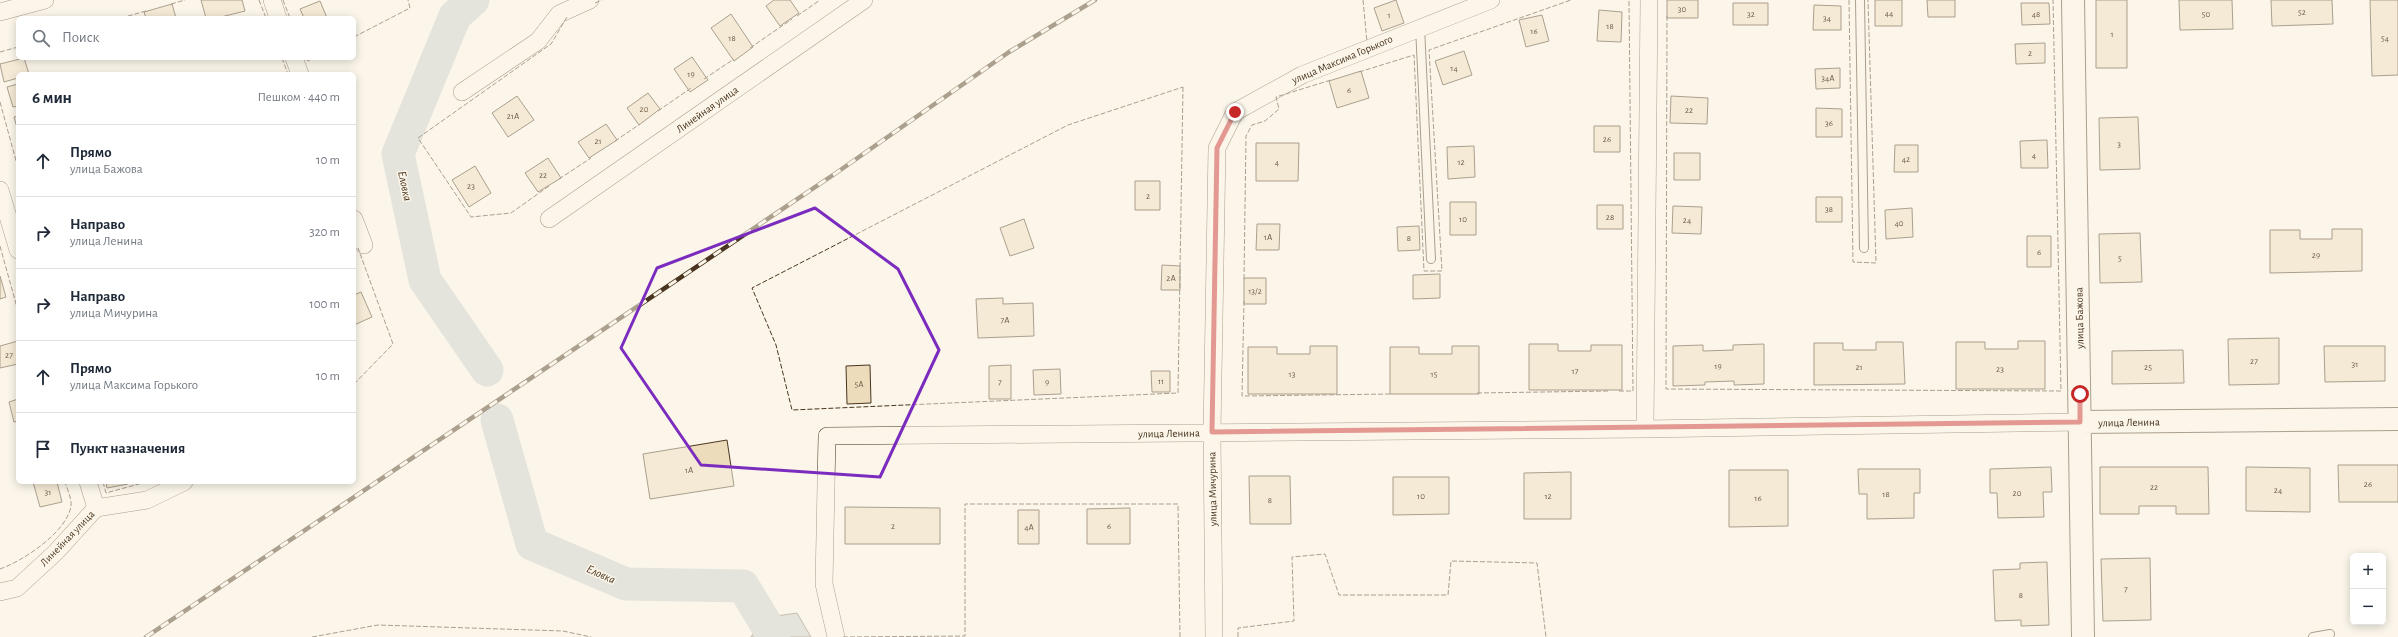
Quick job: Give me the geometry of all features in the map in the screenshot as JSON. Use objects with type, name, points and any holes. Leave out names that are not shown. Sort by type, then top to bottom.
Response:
[{"type":"street","points":[[0,12],[45,0]]},
{"type":"street","points":[[272,0],[277,16]]},
{"type":"street","points":[[462,92],[538,41],[559,14],[590,0]]},
{"type":"street","name":"Линейная улица","points":[[549,219],[864,0]]},
{"type":"street","name":"улица Максима Горького","points":[[1217,148],[1235,112],[1302,75],[1491,0]]},
{"type":"street","points":[[1646,429],[1649,0]]},
{"type":"street","name":"улица Бажова","points":[[2073,0],[2083,637]]},
{"type":"street","points":[[295,60],[299,72]]},
{"type":"street","name":"улица Мичурина","points":[[1214,637],[1212,432],[1217,148]]},
{"type":"street","points":[[0,190],[16,243]]},
{"type":"street","points":[[356,224],[364,245]]},
{"type":"street","name":"улица Ленина","points":[[836,637],[824,584],[827,436],[1646,429],[2080,422],[2398,419]]},
{"type":"street","points":[[89,484],[96,508]]},
{"type":"street","name":"Линейная улица","points":[[0,592],[17,588],[56,552],[96,508],[146,500],[180,484]]},
{"type":"lane","points":[[1860,0],[1864,248]]},
{"type":"lane","points":[[1420,27],[1431,259]]},
{"type":"lane","points":[[2314,637],[2330,634]]},
{"type":"highlighted area","points":[[815,208],[898,269],[939,350],[880,477],[701,465],[621,348],[657,268]]},
{"type":"shaded area","points":[[797,613],[811,637],[751,637],[763,618]]},
{"type":"building","points":[[201,0],[242,0],[245,11],[225,16],[205,16]]},
{"type":"building","points":[[774,0],[790,0],[799,13],[780,26],[766,6]]},
{"type":"building","points":[[1396,0],[1404,23],[1382,31],[1374,8]]},
{"type":"building","points":[[1667,0],[1698,0],[1698,18],[1667,18]]},
{"type":"building","points":[[1875,0],[1902,0],[1902,26],[1875,26]]},
{"type":"building","points":[[1927,0],[1955,0],[1955,17],[1928,17]]},
{"type":"building","points":[[2096,0],[2127,0],[2127,68],[2096,68]]},
{"type":"building","points":[[2179,0],[2232,0],[2233,29],[2180,30]]},
{"type":"building","points":[[2271,0],[2332,0],[2333,24],[2272,26]]},
{"type":"building","points":[[2370,0],[2398,0],[2398,75],[2372,76]]},
{"type":"building","points":[[320,1],[326,16],[303,16],[300,9]]},
{"type":"building","points":[[1733,3],[1768,3],[1768,25],[1733,25]]},
{"type":"building","points":[[2021,3],[2049,3],[2050,24],[2022,25]]},
{"type":"building","points":[[172,4],[175,16],[145,16],[144,12]]},
{"type":"building","points":[[1814,5],[1841,6],[1841,30],[1813,30]]},
{"type":"building","points":[[1599,10],[1622,12],[1621,42],[1597,41]]},
{"type":"building","points":[[731,14],[753,47],[734,61],[711,28]]},
{"type":"building","points":[[1542,15],[1549,41],[1526,47],[1519,20]]},
{"type":"building","points":[[2045,43],[2045,63],[2016,64],[2015,44]]},
{"type":"building","points":[[1464,51],[1472,75],[1443,85],[1435,61]]},
{"type":"building","points":[[692,57],[708,80],[690,92],[674,69]]},
{"type":"building","points":[[16,60],[25,60],[28,72],[16,72],[16,79],[4,82],[0,64]]},
{"type":"building","points":[[1840,68],[1840,88],[1816,89],[1815,69]]},
{"type":"building","points":[[1361,71],[1369,98],[1337,108],[1329,81]]},
{"type":"building","points":[[16,85],[16,106],[13,107],[7,87]]},
{"type":"building","points":[[648,93],[660,109],[639,125],[627,108]]},
{"type":"building","points":[[517,96],[534,120],[508,137],[492,113]]},
{"type":"building","points":[[1671,96],[1708,98],[1707,124],[1670,123]]},
{"type":"building","points":[[1816,108],[1842,109],[1842,137],[1816,137]]},
{"type":"building","points":[[2138,117],[2140,169],[2100,170],[2099,118]]},
{"type":"building","points":[[606,124],[617,140],[589,158],[578,142]]},
{"type":"building","points":[[1594,126],[1620,126],[1620,152],[1594,152]]},
{"type":"building","points":[[2047,140],[2048,168],[2021,168],[2020,141]]},
{"type":"building","points":[[1256,143],[1299,143],[1298,181],[1256,181]]},
{"type":"building","points":[[1895,145],[1918,145],[1918,172],[1894,172]]},
{"type":"building","points":[[1474,146],[1475,177],[1448,179],[1447,147]]},
{"type":"building","points":[[1674,153],[1700,153],[1700,180],[1674,180]]},
{"type":"building","points":[[548,158],[561,178],[538,192],[525,173]]},
{"type":"building","points":[[475,166],[491,193],[469,207],[452,180]]},
{"type":"building","points":[[1135,181],[1160,181],[1160,210],[1135,210]]},
{"type":"building","points":[[1816,197],[1842,197],[1842,222],[1816,222]]},
{"type":"building","points":[[1450,202],[1476,202],[1476,235],[1450,235]]},
{"type":"building","points":[[1597,205],[1623,205],[1623,229],[1597,229]]},
{"type":"building","points":[[1673,206],[1702,207],[1701,234],[1672,233]]},
{"type":"building","points":[[1912,208],[1913,237],[1886,239],[1885,210]]},
{"type":"building","points":[[1024,219],[1034,248],[1010,256],[1000,228]]},
{"type":"building","points":[[1257,224],[1280,224],[1279,250],[1256,250]]},
{"type":"building","points":[[1419,226],[1420,250],[1398,251],[1397,227]]},
{"type":"building","points":[[2332,229],[2362,229],[2362,271],[2270,273],[2270,230],[2300,230],[2300,239],[2332,239]]},
{"type":"building","points":[[2140,233],[2142,282],[2100,283],[2099,234]]},
{"type":"building","points":[[2027,236],[2051,236],[2051,267],[2027,267]]},
{"type":"building","points":[[1162,265],[1180,266],[1180,290],[1161,290]]},
{"type":"building","points":[[1440,274],[1440,298],[1413,299],[1413,275]]},
{"type":"building","points":[[0,276],[6,297],[0,299]]},
{"type":"building","points":[[1244,278],[1266,278],[1266,304],[1244,304]]},
{"type":"building","points":[[361,292],[372,317],[356,324],[356,294]]},
{"type":"building","points":[[1003,298],[1003,304],[1033,303],[1034,336],[978,338],[976,299]]},
{"type":"building","points":[[2279,338],[2279,384],[2229,385],[2228,339]]},
{"type":"building","points":[[2018,341],[2045,341],[2045,389],[1956,389],[1956,342],[1985,342],[1985,349],[2018,349]]},
{"type":"building","points":[[16,342],[16,364],[0,368],[0,346]]},
{"type":"building","points":[[1876,342],[1903,342],[1905,384],[1814,385],[1814,343],[1843,343],[1843,350],[1876,350]]},
{"type":"building","points":[[1529,344],[1558,344],[1558,351],[1591,351],[1591,345],[1622,345],[1622,390],[1529,390]]},
{"type":"building","points":[[1764,344],[1764,384],[1734,385],[1734,381],[1705,382],[1705,385],[1673,386],[1673,346],[1703,345],[1703,351],[1733,350],[1733,345]]},
{"type":"building","points":[[1310,346],[1337,346],[1337,394],[1248,394],[1248,347],[1277,347],[1277,354],[1310,354]]},
{"type":"building","points":[[1452,346],[1479,346],[1479,394],[1390,394],[1390,347],[1419,347],[1419,354],[1452,354]]},
{"type":"building","points":[[2324,346],[2385,346],[2385,381],[2325,382]]},
{"type":"building","points":[[2183,350],[2184,383],[2112,384],[2112,351]]},
{"type":"building","points":[[870,365],[871,403],[847,404],[846,366]]},
{"type":"building","points":[[1011,365],[1011,399],[989,399],[989,366]]},
{"type":"building","points":[[1060,369],[1061,394],[1034,395],[1033,370]]},
{"type":"building","points":[[1151,371],[1170,371],[1170,392],[1152,392]]},
{"type":"building","points":[[16,400],[16,422],[14,422],[9,402]]},
{"type":"building","points":[[727,440],[734,486],[650,499],[643,454]]},
{"type":"building","points":[[2338,465],[2398,465],[2398,502],[2339,502]]},
{"type":"building","points":[[2051,467],[2052,492],[2043,492],[2044,517],[1998,518],[1997,493],[1990,493],[1990,469]]},
{"type":"building","points":[[2100,467],[2208,467],[2209,514],[2176,514],[2176,506],[2139,506],[2139,514],[2100,514]]},
{"type":"building","points":[[2246,467],[2310,468],[2310,512],[2246,511]]},
{"type":"building","points":[[1858,469],[1920,469],[1920,493],[1914,493],[1914,518],[1867,519],[1867,494],[1859,494]]},
{"type":"building","points":[[1729,470],[1788,470],[1788,526],[1729,527]]},
{"type":"building","points":[[1571,472],[1571,519],[1524,519],[1524,473]]},
{"type":"building","points":[[1249,476],[1290,476],[1291,524],[1250,524]]},
{"type":"building","points":[[1393,477],[1449,477],[1449,514],[1393,515]]},
{"type":"building","points":[[34,484],[58,484],[62,502],[40,507]]},
{"type":"building","points":[[106,484],[128,484],[107,488]]},
{"type":"building","points":[[845,507],[940,508],[940,544],[845,544]]},
{"type":"building","points":[[1130,508],[1130,544],[1087,544],[1087,509]]},
{"type":"building","points":[[1018,510],[1039,510],[1039,544],[1018,544]]},
{"type":"building","points":[[2150,558],[2151,620],[2103,621],[2101,559]]},
{"type":"building","points":[[2047,562],[2049,625],[2021,626],[2021,620],[1995,621],[1993,570],[2020,569],[2020,563]]},
{"type":"waterway","name":"Еловка","points":[[473,0],[455,16],[398,154],[425,280],[487,370]]},
{"type":"waterway","name":"Еловка","points":[[497,420],[532,544],[626,584],[743,586],[774,637]]},
{"type":"railway","points":[[146,637],[839,171],[1009,52],[1095,0]]},
{"type":"fence","points":[[171,4],[185,0]]},
{"type":"fence","points":[[259,0],[265,16]]},
{"type":"fence","points":[[283,0],[289,16]]},
{"type":"fence","points":[[356,36],[410,8],[408,0]]},
{"type":"fence","points":[[595,3],[602,0]]},
{"type":"fence","points":[[797,16],[820,0]]},
{"type":"fence","points":[[1363,0],[1367,42]]},
{"type":"fence","points":[[1359,72],[1414,55],[1424,271],[1442,271],[1429,50],[1571,0]]},
{"type":"fence","points":[[1619,391],[1633,391],[1629,0]]},
{"type":"fence","points":[[1849,0],[1853,262],[1876,263],[1868,0]]},
{"type":"fence","points":[[1667,16],[1666,389],[2061,391],[2053,0]]},
{"type":"fence","points":[[128,16],[146,11]]},
{"type":"fence","points":[[549,186],[511,213],[471,217],[418,138],[551,44],[567,17]]},
{"type":"fence","points":[[750,48],[792,19]]},
{"type":"fence","points":[[0,52],[16,48]]},
{"type":"fence","points":[[704,79],[734,59]]},
{"type":"fence","points":[[283,60],[287,72]]},
{"type":"fence","points":[[1244,279],[1246,136],[1252,125],[1265,121],[1279,109],[1276,97],[1331,80]]},
{"type":"fence","points":[[1183,87],[1178,393],[792,410],[776,345],[752,288],[1068,125],[1183,87]]},
{"type":"fence","points":[[658,111],[691,88]]},
{"type":"fence","points":[[0,102],[16,161]]},
{"type":"fence","points":[[615,141],[640,124]]},
{"type":"fence","points":[[559,179],[591,158]]},
{"type":"fence","points":[[0,246],[16,304]]},
{"type":"fence","points":[[356,382],[393,344],[358,248]]},
{"type":"fence","points":[[1244,301],[1242,396],[1391,394]]},
{"type":"fence","points":[[1477,393],[1609,391]]},
{"type":"fence","points":[[0,569],[32,552],[43,544],[61,526],[68,516],[71,506],[66,484]]},
{"type":"fence","points":[[104,484],[106,493],[139,484]]},
{"type":"fence","points":[[843,637],[965,636],[965,504],[1178,504],[1180,637]]},
{"type":"fence","points":[[1238,637],[1238,628],[1294,621],[1292,557],[1325,554],[1339,595],[1448,595],[1451,561],[1537,563],[1546,637]]},
{"type":"fence","points":[[312,637],[378,625],[563,631],[591,637]]},
{"type":"route","points":[[1235,112],[1217,148],[1212,432],[1646,429],[2080,422],[2080,394]]}]
